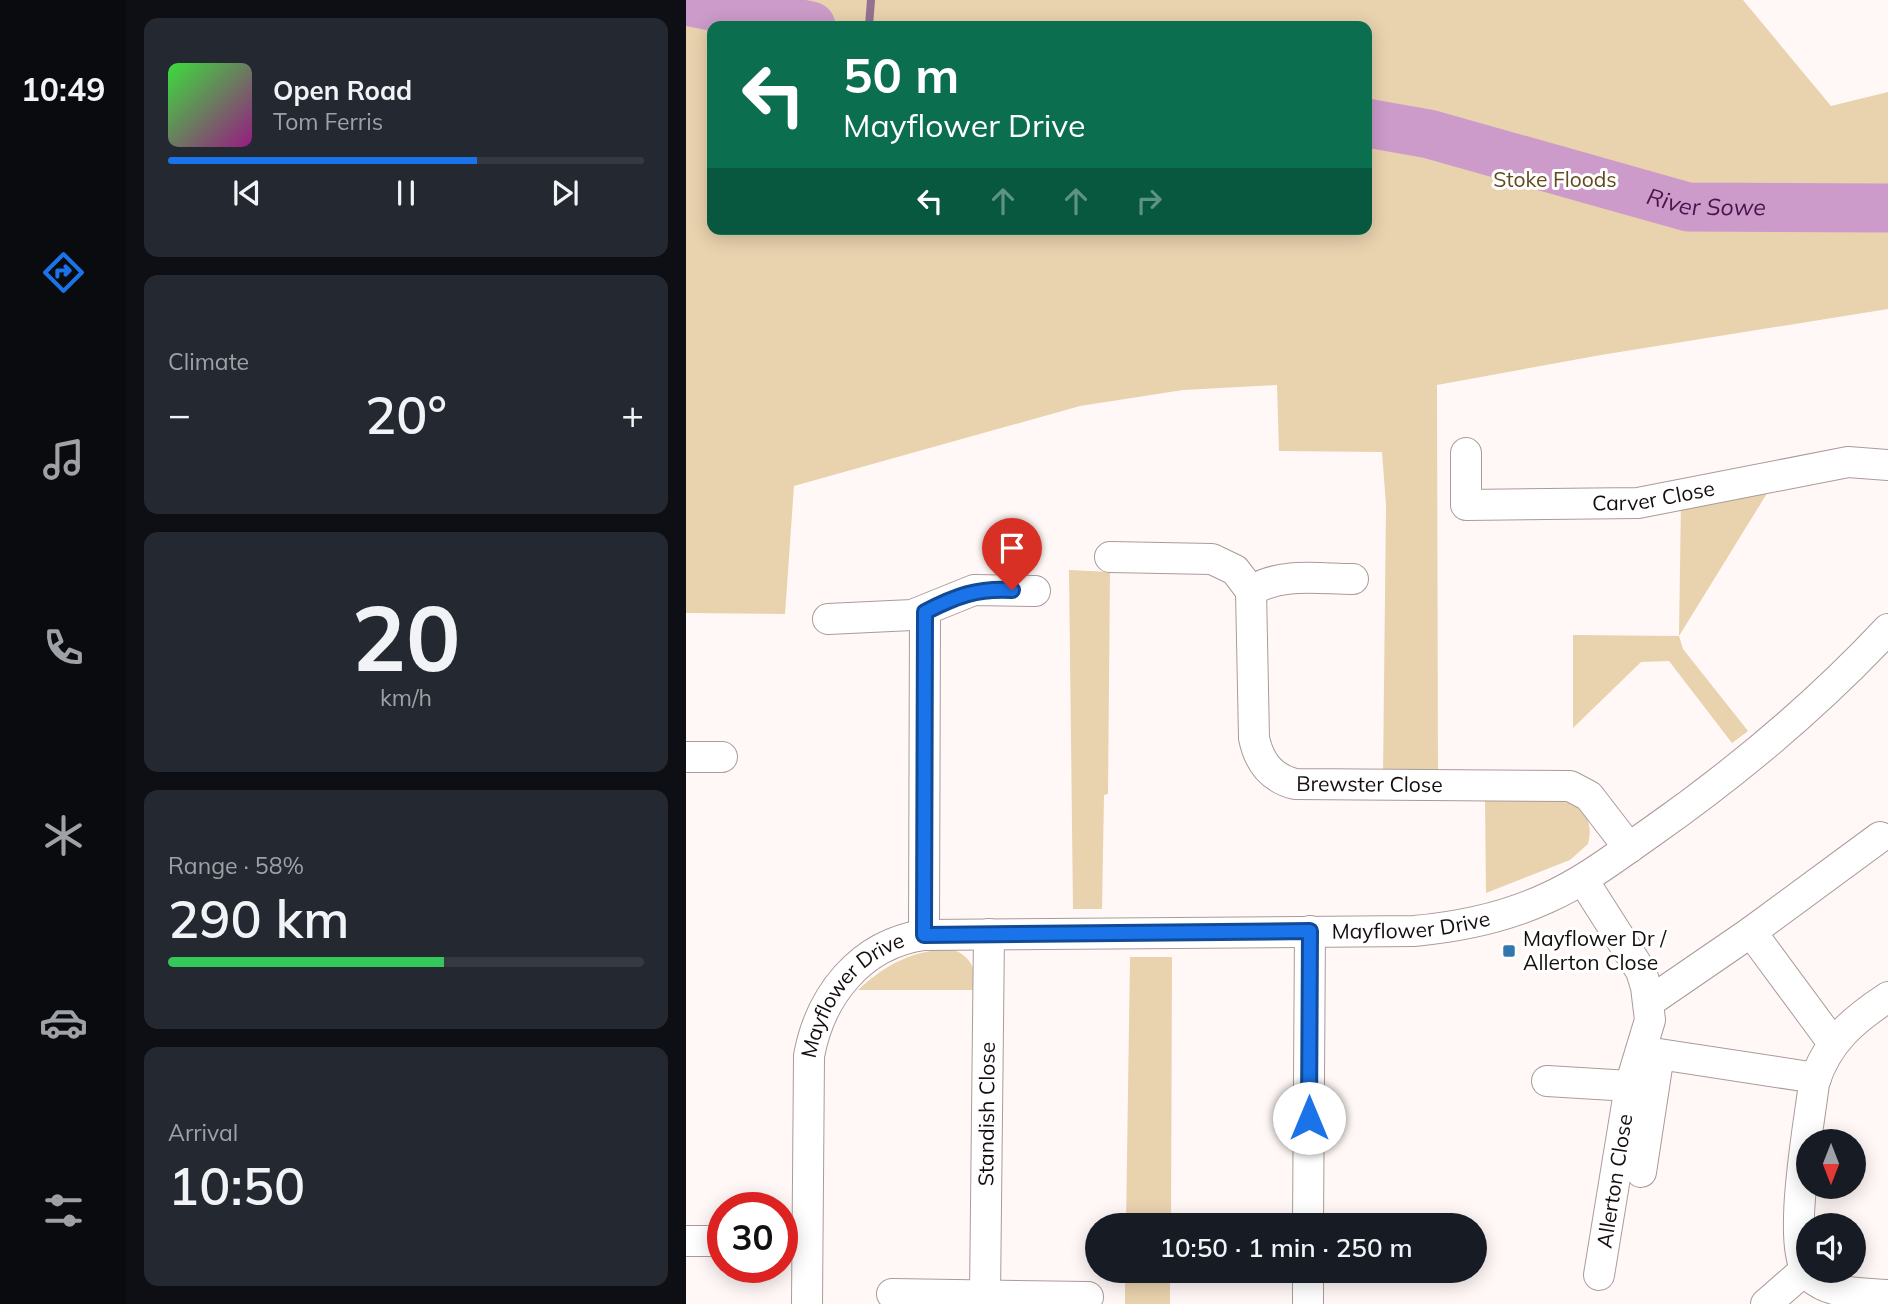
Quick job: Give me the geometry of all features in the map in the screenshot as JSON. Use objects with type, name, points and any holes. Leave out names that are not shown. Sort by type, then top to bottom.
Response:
[{"type":"street","name":"Carver Close","points":[[1466,453],[1466,505],[1638,503],[1848,462],[1888,465]]},
{"type":"street","points":[[1110,557],[1212,559],[1236,570],[1251,591],[1263,584],[1283,579],[1353,579]]},
{"type":"street","points":[[828,619],[888,617],[925,612],[953,597],[974,590],[1035,591]]},
{"type":"street","name":"Brewster Close","points":[[1251,591],[1254,738],[1263,763],[1283,781],[1295,784],[1570,786],[1589,796],[1629,848]]},
{"type":"street","points":[[924,935],[925,612]]},
{"type":"street","name":"Mayflower Drive","points":[[798,1202],[809,1056],[820,1015],[835,988],[869,957],[902,940],[924,935],[1175,935],[1441,929],[1512,911],[1545,899],[1583,880],[1746,761],[1804,714],[1888,629]]},
{"type":"street","points":[[686,757],[722,757]]},
{"type":"street","points":[[1649,1002],[1751,932],[1880,837]]},
{"type":"street","name":"Allerton Close","points":[[1583,880],[1633,956],[1646,987],[1650,1020],[1630,1086],[1599,1275]]},
{"type":"street","points":[[1308,1213],[1310,931]]},
{"type":"street","points":[[1751,932],[1833,1043]]},
{"type":"street","name":"Standish Close","points":[[985,1296],[989,934]]},
{"type":"street","points":[[1799,1213],[1816,1079],[1833,1043],[1856,1019],[1888,997]]},
{"type":"street","points":[[1641,1172],[1659,1054],[1816,1079]]},
{"type":"street","name":"Allerton Close","points":[[1547,1081],[1630,1086]]},
{"type":"street","points":[[686,1241],[707,1241]]},
{"type":"street","name":"Mayflower Drive","points":[[798,1258],[807,1304]]},
{"type":"street","points":[[1766,1304],[1796,1278]]},
{"type":"street","points":[[1308,1283],[1308,1304]]},
{"type":"street","points":[[1821,1283],[1826,1287],[1888,1295]]},
{"type":"street","points":[[892,1294],[1088,1297]]},
{"type":"green space","name":"Stoke Floods","points":[[686,0],[1743,0],[1831,106],[1888,92],[1888,309],[1601,355],[1437,385],[1438,774],[1383,775],[1386,505],[1382,452],[1279,451],[1277,385],[1183,390],[1080,406],[794,486],[785,614],[686,613]]},
{"type":"green space","points":[[1774,482],[1679,636],[1681,501]]},
{"type":"green space","points":[[1069,570],[1110,572],[1108,794],[1104,795],[1102,909],[1073,909]]},
{"type":"green space","points":[[1573,635],[1679,636],[1683,649],[1748,731],[1732,743],[1669,661],[1641,662],[1573,728]]},
{"type":"green space","points":[[1536,798],[1571,804],[1583,812],[1589,825],[1588,844],[1570,860],[1486,893],[1485,799]]},
{"type":"green space","points":[[951,949],[968,959],[976,976],[978,990],[858,990],[901,960],[924,952]]},
{"type":"green space","points":[[1130,957],[1172,957],[1171,1213],[1126,1213]]},
{"type":"green space","points":[[1125,1283],[1170,1283],[1170,1304],[1125,1304]]},
{"type":"waterway","points":[[869,21],[871,0]]},
{"type":"waterway","name":"River Sowe","points":[[686,1],[786,21]]},
{"type":"waterway","name":"River Sowe","points":[[1372,124],[1429,134],[1688,207],[1888,208]]},
{"type":"place","name":"Mayflower Dr / Allerton Close","points":[[1509,951]]},
{"type":"route","points":[[1012,590],[974,590],[953,597],[925,612],[924,935],[1175,935],[1310,931],[1309,1118]]}]
